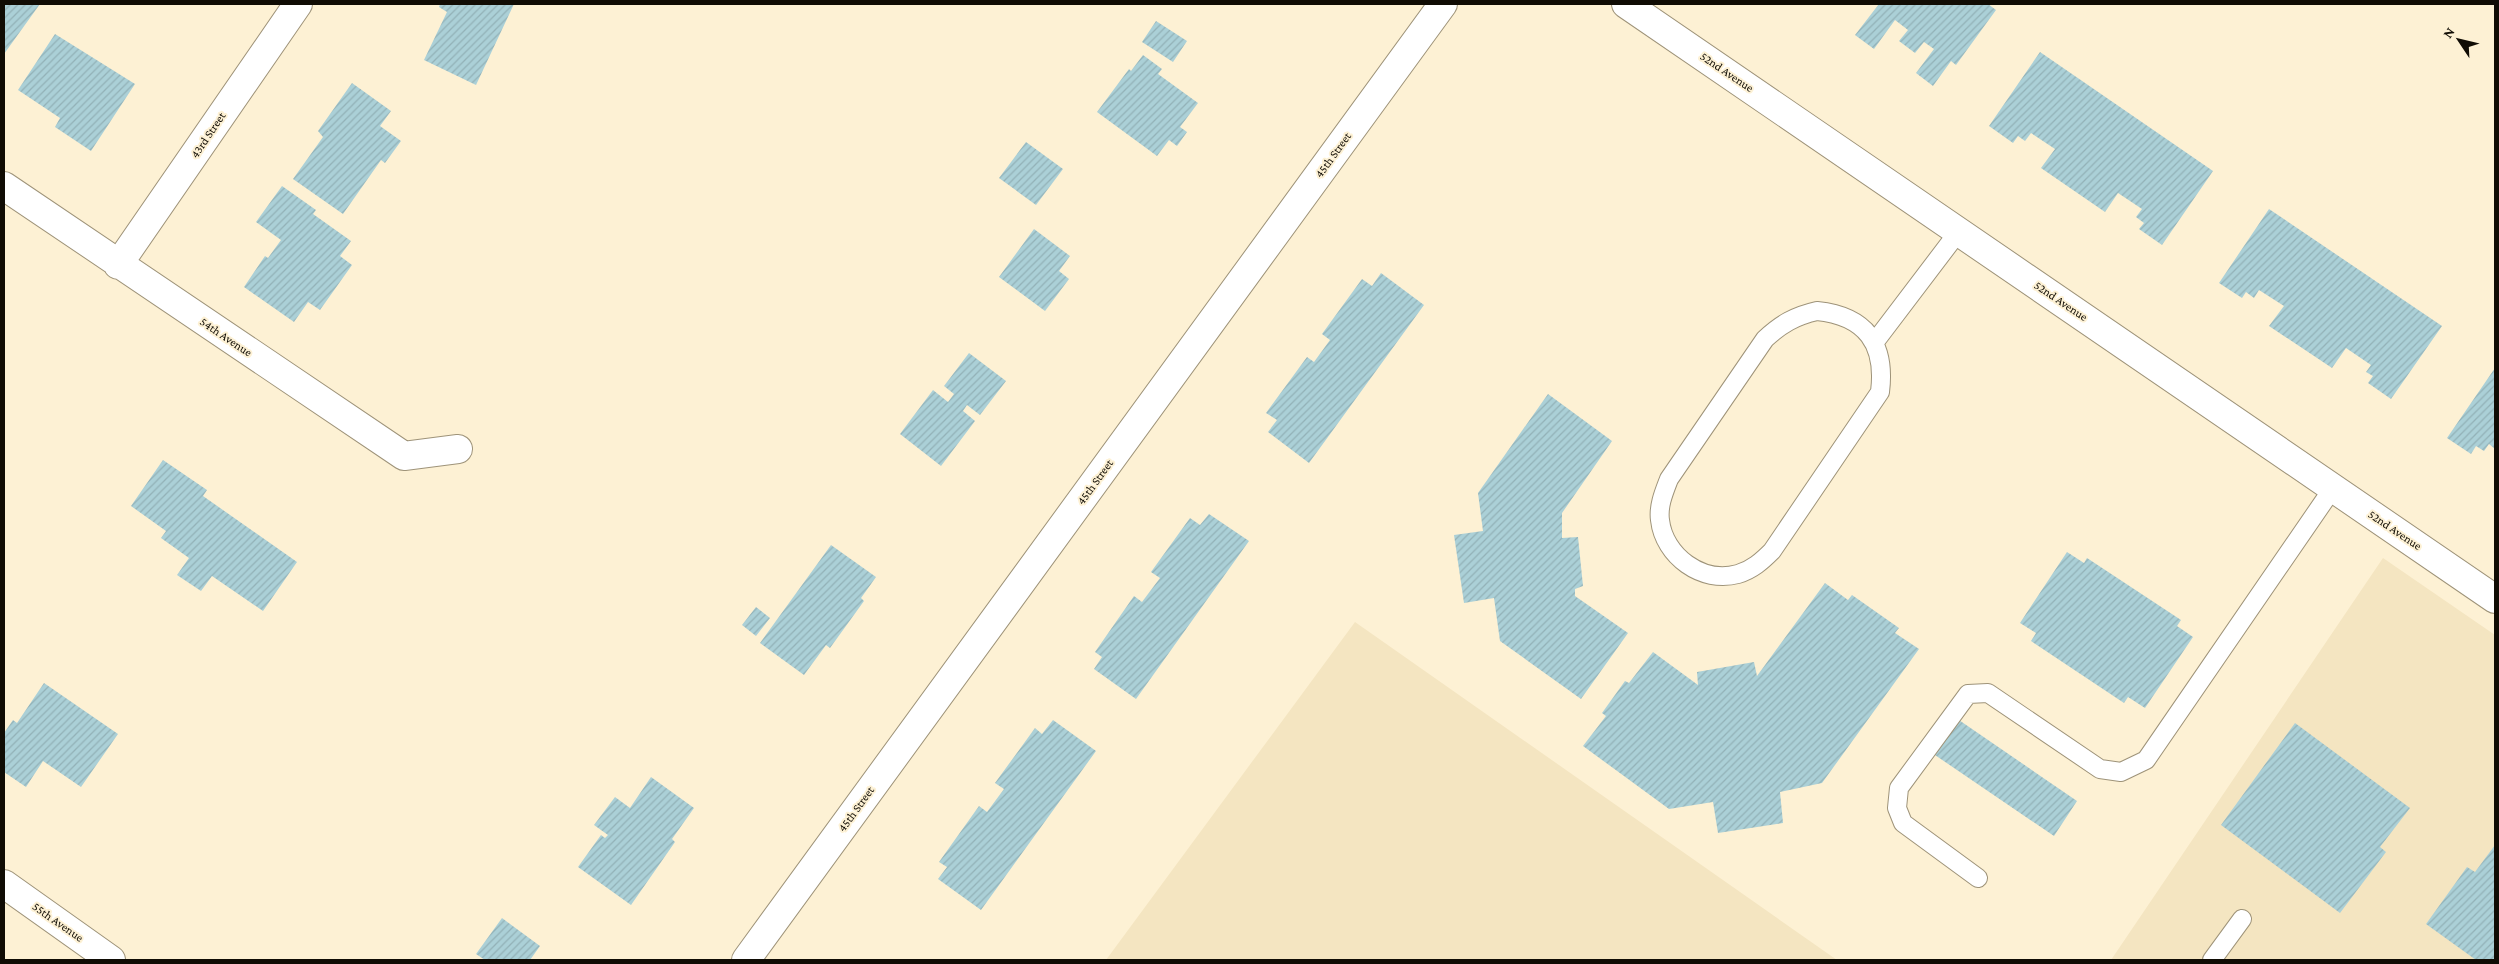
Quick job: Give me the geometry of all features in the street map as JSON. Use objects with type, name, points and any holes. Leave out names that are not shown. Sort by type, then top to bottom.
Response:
[{"type":"street","name":"43rd Street","points":[[118,265],[298,4]]},
{"type":"street","name":"45th Street","points":[[746,960],[1443,4]]},
{"type":"street","name":"52nd Avenue","points":[[1626,4],[2495,599]]},
{"type":"street","name":"54th Avenue","points":[[4,186],[118,265],[404,456],[458,449]]},
{"type":"street","name":"55th Avenue","points":[[4,884],[111,960]]},
{"type":"lane","points":[[1874,343],[1959,231]]},
{"type":"lane","points":[[1817,311],[1836,313],[1854,321],[1869,335],[1874,343],[1879,352],[1882,371],[1880,392],[1772,551],[1757,566],[1737,574],[1716,576],[1702,572],[1677,558],[1665,540],[1659,519],[1661,498],[1669,479],[1765,339],[1780,325],[1798,315],[1817,311]]},
{"type":"lane","points":[[1978,878],[1903,823],[1897,808],[1899,788],[1968,694],[1988,693],[2100,769],[2121,772],[2146,760],[2333,488]]},
{"type":"lane","points":[[2212,960],[2242,920]]},
{"type":"shaded area","points":[[2383,558],[2495,635],[2495,960],[2111,960]]},
{"type":"shaded area","points":[[1355,622],[1837,960],[1106,960]]},
{"type":"building","points":[[4,4],[40,4],[4,54]]},
{"type":"building","points":[[440,4],[514,4],[476,85],[424,60],[447,12],[439,7]]},
{"type":"building","points":[[1879,4],[1988,4],[1996,10],[1956,65],[1951,61],[1933,86],[1916,73],[1934,49],[1924,42],[1915,53],[1899,41],[1908,30],[1895,20],[1874,49],[1855,35]]},
{"type":"building","points":[[1156,21],[1187,41],[1173,62],[1142,42]]},
{"type":"building","points":[[55,34],[135,84],[91,151],[55,127],[60,118],[18,90]]},
{"type":"building","points":[[2040,52],[2213,171],[2162,245],[2139,229],[2144,223],[2136,217],[2142,209],[2118,193],[2105,212],[2041,168],[2055,149],[2031,133],[2025,141],[2018,136],[2013,143],[1989,126]]},
{"type":"building","points":[[1143,55],[1162,69],[1158,74],[1198,103],[1180,127],[1187,132],[1177,146],[1169,140],[1157,156],[1097,112],[1129,69],[1131,71]]},
{"type":"building","points":[[352,83],[391,111],[380,126],[401,141],[385,163],[381,160],[343,214],[293,179],[323,137],[318,131]]},
{"type":"building","points":[[1026,142],[1063,169],[1036,205],[999,178]]},
{"type":"building","points":[[282,186],[316,210],[313,214],[351,241],[340,256],[352,265],[320,310],[308,302],[294,322],[244,287],[265,256],[268,258],[281,240],[256,222]]},
{"type":"building","points":[[2269,209],[2442,326],[2391,399],[2368,383],[2373,376],[2366,372],[2371,365],[2346,348],[2332,368],[2269,326],[2284,306],[2259,290],[2254,298],[2246,292],[2242,298],[2219,283]]},
{"type":"building","points":[[1034,229],[1070,256],[1059,271],[1069,279],[1045,311],[999,277]]},
{"type":"building","points":[[1381,273],[1424,305],[1309,463],[1268,432],[1277,420],[1266,413],[1307,357],[1314,362],[1330,340],[1322,334],[1362,279],[1372,286]]},
{"type":"building","points":[[969,353],[1006,381],[980,415],[967,405],[963,411],[975,421],[941,466],[900,434],[933,390],[948,402],[954,394],[944,386]]},
{"type":"building","points":[[2495,368],[2495,449],[2489,444],[2484,451],[2476,446],[2471,454],[2447,438]]},
{"type":"building","points":[[1548,394],[1612,441],[1562,513],[1562,538],[1578,537],[1583,586],[1575,589],[1575,596],[1628,633],[1581,699],[1500,641],[1494,598],[1464,603],[1454,535],[1483,531],[1478,493]]},
{"type":"building","points":[[163,460],[207,490],[203,496],[297,562],[263,611],[212,576],[201,591],[177,575],[189,558],[161,538],[166,531],[131,506]]},
{"type":"building","points":[[1209,514],[1249,541],[1136,699],[1094,669],[1102,657],[1095,652],[1134,596],[1142,602],[1160,578],[1151,572],[1190,518],[1200,525]]},
{"type":"building","points":[[831,545],[876,577],[861,598],[864,601],[830,648],[826,645],[804,675],[760,643]]},
{"type":"building","points":[[2067,552],[2084,563],[2087,558],[2181,620],[2177,626],[2193,637],[2145,708],[2128,697],[2124,703],[2031,641],[2036,633],[2020,623]]},
{"type":"building","points":[[1825,583],[1848,600],[1852,595],[1899,628],[1895,633],[1919,649],[1822,783],[1780,792],[1783,823],[1718,833],[1713,802],[1669,809],[1583,746],[1606,716],[1602,713],[1625,681],[1629,683],[1653,652],[1698,685],[1697,672],[1754,662],[1757,676]]},
{"type":"building","points":[[756,607],[770,618],[756,636],[742,625]]},
{"type":"building","points":[[44,683],[118,734],[81,787],[43,761],[26,787],[4,772],[4,733],[13,720],[17,723]]},
{"type":"building","points":[[1956,718],[2077,801],[2054,836],[1932,753]]},
{"type":"building","points":[[1053,720],[1096,751],[981,910],[938,879],[947,867],[939,862],[979,806],[987,812],[1004,789],[995,783],[1035,728],[1042,734]]},
{"type":"building","points":[[2295,723],[2410,808],[2380,847],[2386,852],[2340,913],[2221,825]]},
{"type":"building","points":[[651,777],[694,808],[672,839],[675,842],[631,905],[578,867],[601,835],[605,838],[608,835],[594,825],[615,797],[630,808]]},
{"type":"building","points":[[2495,845],[2495,960],[2476,960],[2426,924],[2467,867],[2475,872]]},
{"type":"building","points":[[502,918],[540,946],[530,960],[485,960],[476,954]]}]
